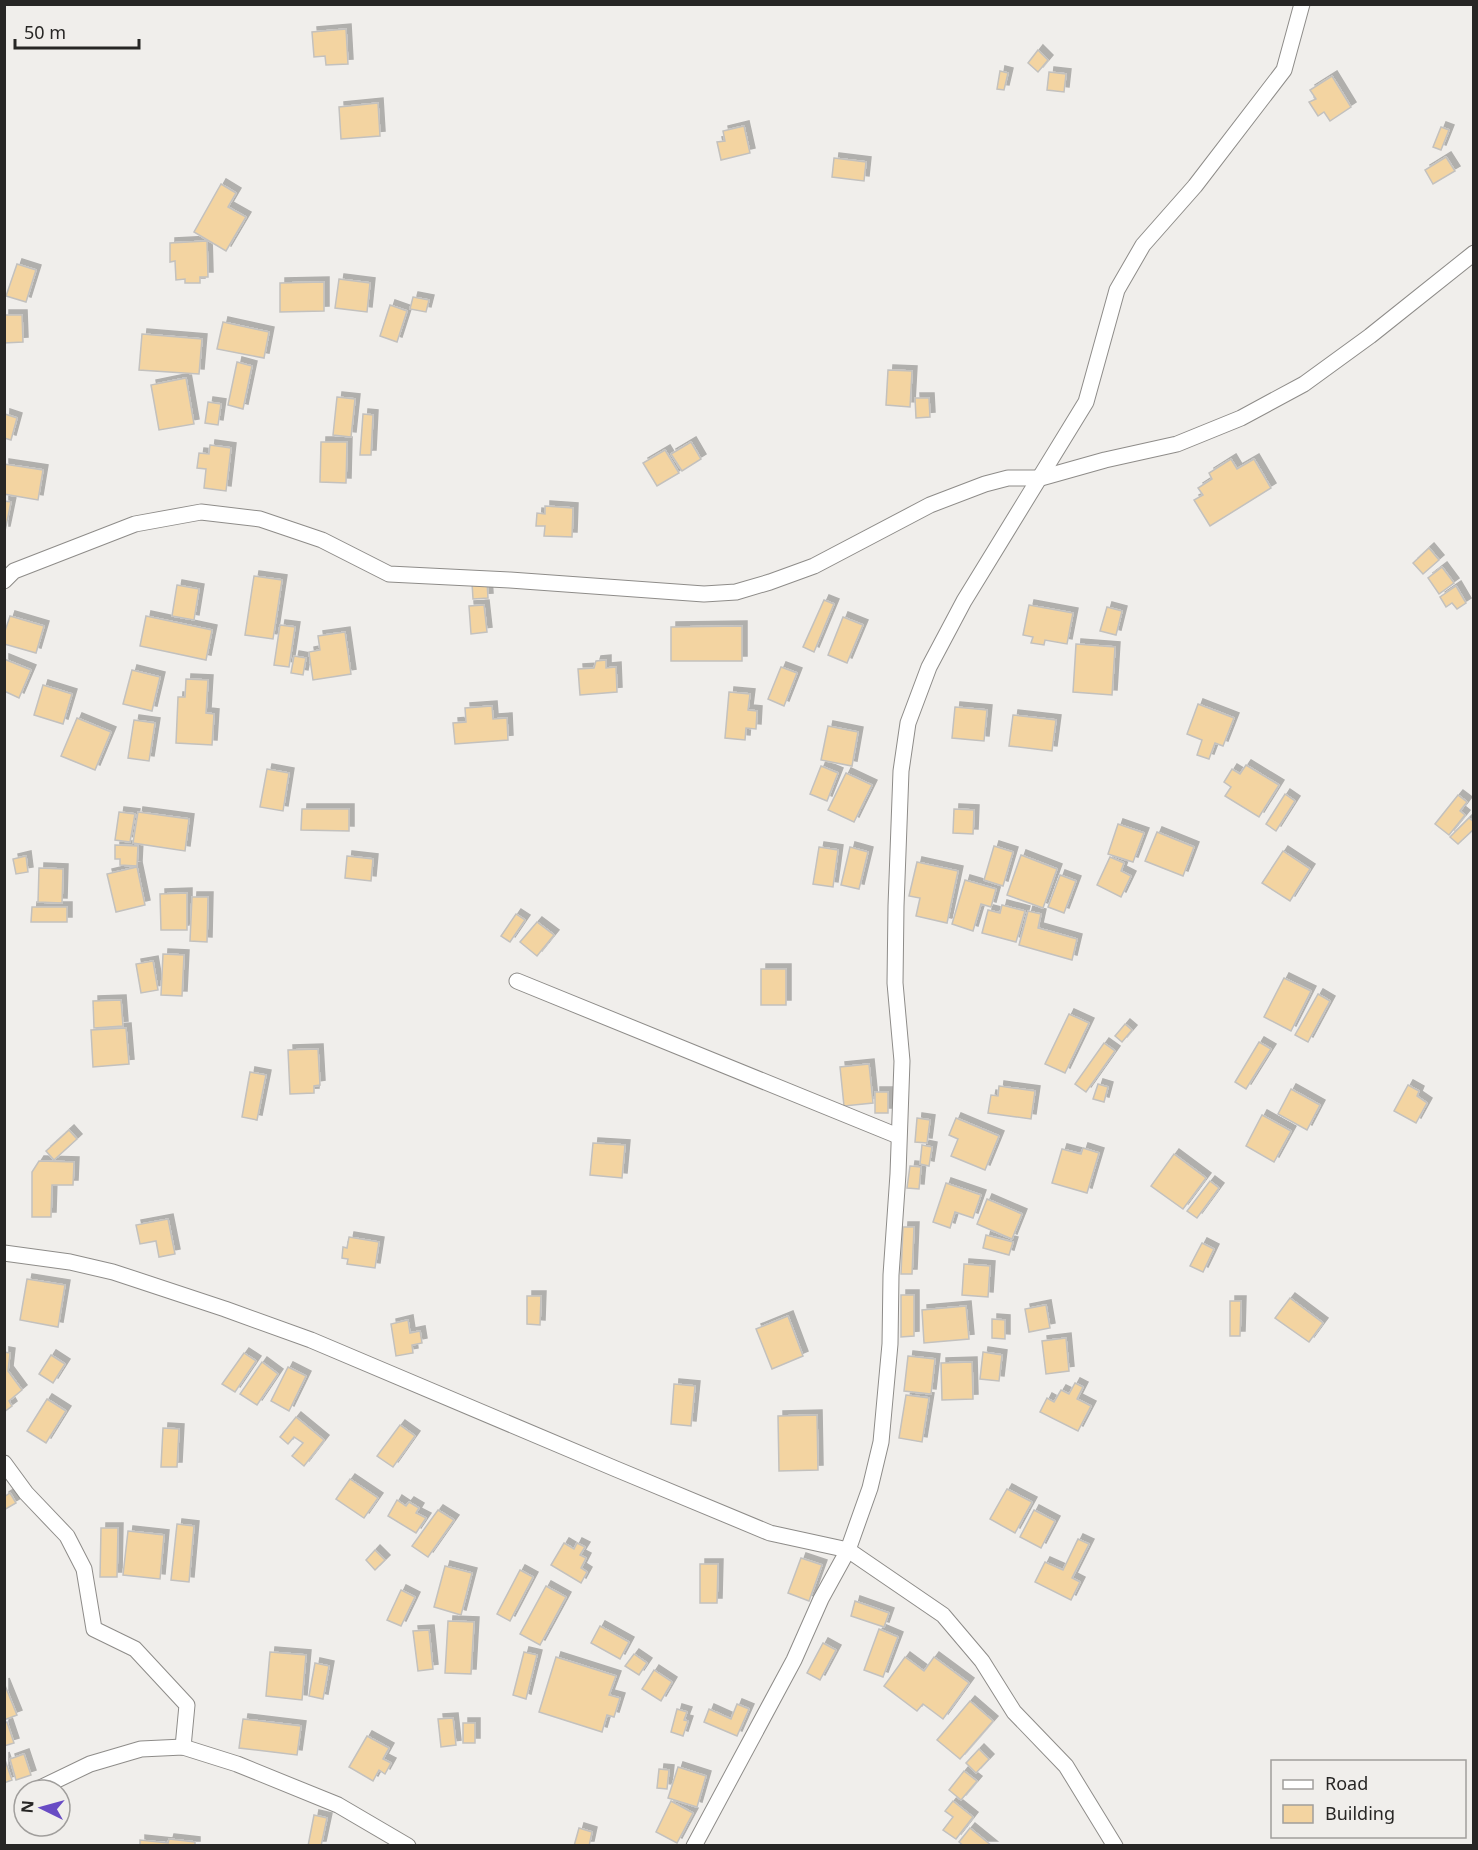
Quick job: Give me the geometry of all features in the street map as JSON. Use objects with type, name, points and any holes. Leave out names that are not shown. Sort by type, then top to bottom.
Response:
[{"type":"street","points":[[694,1845],[794,1660],[821,1599],[848,1550],[870,1488],[881,1442],[890,1344],[891,1275],[898,1174],[902,1060],[895,983],[896,906],[901,771],[908,723],[929,667],[964,600],[1086,402],[1117,290],[1143,245],[1195,186],[1284,70],[1302,4]]},
{"type":"street","points":[[4,581],[14,571],[135,524],[201,512],[261,519],[322,540],[389,574],[704,594],[736,592],[814,566],[930,505],[985,484],[1008,478],[1041,478],[1105,460],[1177,444],[1242,418],[1304,384],[1370,336],[1473,253]]},
{"type":"street","points":[[517,981],[898,1136]]},
{"type":"street","points":[[4,1253],[70,1262],[113,1272],[225,1309],[311,1340],[770,1533],[848,1550],[943,1615],[982,1661],[1014,1712],[1066,1766],[1115,1845]]},
{"type":"street","points":[[4,1463],[26,1493],[67,1536],[84,1569],[94,1629],[135,1649],[186,1705],[183,1747]]},
{"type":"street","points":[[61,1778],[90,1764],[141,1749],[183,1747],[237,1764],[338,1805],[408,1845]]},
{"type":"building","points":[[346,29],[348,64],[326,65],[325,56],[314,57],[312,32]]},
{"type":"building","points":[[1038,50],[1048,60],[1038,72],[1028,63]]},
{"type":"building","points":[[1000,71],[1008,73],[1004,90],[997,89]]},
{"type":"building","points":[[1049,72],[1066,74],[1064,92],[1047,90]]},
{"type":"building","points":[[1332,76],[1351,107],[1330,121],[1324,112],[1318,116],[1309,102],[1316,99],[1310,90]]},
{"type":"building","points":[[378,103],[380,136],[341,139],[339,107]]},
{"type":"building","points":[[744,126],[750,153],[721,160],[717,142],[725,141],[723,131]]},
{"type":"building","points":[[1441,127],[1449,130],[1441,150],[1433,147]]},
{"type":"building","points":[[1446,157],[1455,171],[1433,184],[1425,170]]},
{"type":"building","points":[[834,158],[866,162],[864,181],[832,177]]},
{"type":"building","points":[[221,184],[236,193],[228,207],[246,217],[226,251],[194,232]]},
{"type":"building","points":[[207,241],[208,277],[200,277],[200,283],[185,283],[185,279],[176,280],[175,261],[170,262],[170,243]]},
{"type":"building","points":[[17,264],[36,270],[26,302],[6,296]]},
{"type":"building","points":[[339,279],[370,283],[367,312],[335,308]]},
{"type":"building","points":[[324,282],[324,311],[280,312],[280,283]]},
{"type":"building","points":[[413,297],[429,300],[426,312],[410,309]]},
{"type":"building","points":[[390,305],[407,311],[397,342],[380,336]]},
{"type":"building","points":[[4,315],[22,315],[23,342],[4,343]]},
{"type":"building","points":[[223,322],[269,332],[264,358],[217,349]]},
{"type":"building","points":[[142,334],[202,339],[199,374],[139,370]]},
{"type":"building","points":[[237,362],[252,366],[243,409],[228,405]]},
{"type":"building","points":[[888,370],[912,371],[910,407],[886,405]]},
{"type":"building","points":[[186,378],[194,424],[159,430],[151,385]]},
{"type":"building","points":[[337,397],[355,399],[351,437],[333,435]]},
{"type":"building","points":[[915,398],[929,398],[930,417],[916,418]]},
{"type":"building","points":[[208,402],[221,404],[218,425],[205,423]]},
{"type":"building","points":[[5,414],[17,418],[11,440],[4,438]]},
{"type":"building","points":[[363,414],[373,415],[371,455],[360,455]]},
{"type":"building","points":[[321,442],[347,442],[346,483],[320,482]]},
{"type":"building","points":[[691,442],[701,459],[682,471],[671,454]]},
{"type":"building","points":[[210,445],[231,448],[226,491],[204,488],[206,469],[197,468],[199,453],[209,454]]},
{"type":"building","points":[[665,450],[679,473],[657,486],[643,463]]},
{"type":"building","points":[[1231,459],[1237,469],[1254,459],[1271,488],[1210,526],[1194,500],[1203,495],[1198,488],[1212,479],[1209,473]]},
{"type":"building","points":[[4,464],[43,470],[38,500],[4,494]]},
{"type":"building","points":[[4,501],[11,502],[5,531],[4,531]]},
{"type":"building","points":[[545,506],[573,508],[572,537],[544,536],[545,526],[536,526],[537,513],[545,514]]},
{"type":"building","points":[[1429,548],[1439,560],[1423,574],[1413,563]]},
{"type":"building","points":[[1442,567],[1454,583],[1439,594],[1428,578]]},
{"type":"building","points":[[254,576],[282,580],[273,639],[245,635]]},
{"type":"building","points":[[487,582],[488,598],[473,599],[472,583]]},
{"type":"building","points":[[177,585],[199,589],[194,620],[172,616]]},
{"type":"building","points":[[1456,586],[1466,603],[1457,609],[1452,603],[1446,607],[1440,597]]},
{"type":"building","points":[[824,600],[834,604],[814,652],[803,647]]},
{"type":"building","points":[[484,605],[487,632],[471,634],[469,606]]},
{"type":"building","points":[[1029,605],[1073,613],[1067,644],[1045,640],[1044,645],[1031,643],[1033,637],[1023,635]]},
{"type":"building","points":[[1107,607],[1122,611],[1116,635],[1100,631]]},
{"type":"building","points":[[10,616],[44,626],[36,653],[4,644],[4,634]]},
{"type":"building","points":[[146,616],[212,630],[206,660],[140,646]]},
{"type":"building","points":[[843,617],[863,625],[847,663],[828,655]]},
{"type":"building","points":[[280,625],[295,627],[289,667],[274,665]]},
{"type":"building","points":[[742,626],[742,661],[671,661],[671,627]]},
{"type":"building","points":[[345,632],[351,674],[313,680],[309,652],[320,650],[318,636]]},
{"type":"building","points":[[1076,644],[1115,647],[1112,695],[1073,692]]},
{"type":"building","points":[[294,656],[306,658],[303,675],[291,673]]},
{"type":"building","points":[[4,659],[31,670],[19,698],[4,691]]},
{"type":"building","points":[[606,660],[606,668],[616,667],[617,692],[580,695],[578,669],[594,668],[596,661]]},
{"type":"building","points":[[781,667],[797,673],[784,706],[768,699]]},
{"type":"building","points":[[132,670],[160,677],[152,711],[123,704]]},
{"type":"building","points":[[186,679],[208,680],[206,713],[214,714],[212,745],[176,743],[178,697],[185,697]]},
{"type":"building","points":[[43,685],[72,694],[63,724],[34,715]]},
{"type":"building","points":[[729,692],[750,694],[748,710],[757,711],[756,729],[746,728],[745,740],[725,738]]},
{"type":"building","points":[[1198,704],[1234,718],[1223,746],[1215,743],[1209,759],[1197,755],[1202,740],[1187,734]]},
{"type":"building","points":[[492,706],[493,719],[507,718],[508,740],[455,744],[453,723],[466,722],[465,708]]},
{"type":"building","points":[[955,707],[987,710],[984,741],[952,738]]},
{"type":"building","points":[[1013,715],[1056,720],[1052,751],[1009,746]]},
{"type":"building","points":[[77,718],[111,732],[95,770],[61,756]]},
{"type":"building","points":[[134,720],[155,723],[149,761],[128,758]]},
{"type":"building","points":[[828,726],[858,732],[852,766],[821,760]]},
{"type":"building","points":[[1246,765],[1279,785],[1259,817],[1225,796],[1231,787],[1224,782],[1232,769],[1240,774]]},
{"type":"building","points":[[821,766],[838,773],[827,801],[810,794]]},
{"type":"building","points":[[267,769],[289,773],[283,811],[260,807]]},
{"type":"building","points":[[846,773],[872,785],[854,822],[828,810]]},
{"type":"building","points":[[1285,794],[1295,801],[1276,831],[1266,824]]},
{"type":"building","points":[[1458,795],[1467,802],[1460,811],[1465,815],[1449,835],[1435,824]]},
{"type":"building","points":[[302,809],[349,809],[349,831],[301,830]]},
{"type":"building","points":[[954,809],[974,810],[973,834],[953,833]]},
{"type":"building","points":[[119,812],[135,814],[130,842],[115,840]]},
{"type":"building","points":[[138,812],[189,819],[185,851],[133,843]]},
{"type":"building","points":[[1469,818],[1474,822],[1474,829],[1458,844],[1450,837]]},
{"type":"building","points":[[1118,824],[1144,833],[1133,862],[1108,854]]},
{"type":"building","points":[[1157,832],[1194,847],[1183,876],[1145,861]]},
{"type":"building","points":[[115,845],[138,846],[137,866],[120,865],[120,859],[115,859]]},
{"type":"building","points":[[994,846],[1013,852],[1003,886],[984,880]]},
{"type":"building","points":[[819,847],[838,850],[833,887],[813,884]]},
{"type":"building","points":[[850,847],[868,852],[859,889],[841,885]]},
{"type":"building","points":[[1283,851],[1310,869],[1290,901],[1262,883]]},
{"type":"building","points":[[1021,855],[1057,869],[1043,908],[1007,895]]},
{"type":"building","points":[[26,856],[28,872],[16,874],[13,859]]},
{"type":"building","points":[[347,856],[373,859],[371,881],[345,878]]},
{"type":"building","points":[[1110,857],[1124,863],[1121,871],[1131,876],[1121,897],[1097,885]]},
{"type":"building","points":[[917,862],[958,871],[947,923],[916,916],[920,898],[909,896]]},
{"type":"building","points":[[137,867],[145,905],[116,912],[107,874]]},
{"type":"building","points":[[39,868],[63,869],[62,903],[38,902]]},
{"type":"building","points":[[1060,875],[1076,881],[1064,913],[1048,907]]},
{"type":"building","points":[[965,880],[996,889],[991,907],[981,904],[973,931],[952,924]]},
{"type":"building","points":[[187,893],[187,930],[161,930],[160,894]]},
{"type":"building","points":[[192,897],[208,897],[207,942],[190,941]]},
{"type":"building","points":[[1002,905],[1025,911],[1016,942],[982,933],[988,910],[1000,913]]},
{"type":"building","points":[[32,907],[67,907],[67,922],[31,922]]},
{"type":"building","points":[[1028,911],[1041,914],[1038,928],[1077,939],[1072,960],[1019,945]]},
{"type":"building","points":[[516,914],[525,920],[510,942],[501,936]]},
{"type":"building","points":[[537,922],[554,935],[537,956],[520,942]]},
{"type":"building","points":[[163,954],[184,955],[182,996],[161,995]]},
{"type":"building","points":[[153,961],[158,990],[141,993],[136,964]]},
{"type":"building","points":[[761,969],[786,969],[786,1005],[761,1005]]},
{"type":"building","points":[[1284,978],[1311,991],[1291,1031],[1264,1017]]},
{"type":"building","points":[[1318,994],[1330,1001],[1308,1042],[1295,1035]]},
{"type":"building","points":[[121,1000],[123,1026],[94,1028],[93,1001]]},
{"type":"building","points":[[1069,1014],[1089,1023],[1065,1073],[1045,1064]]},
{"type":"building","points":[[1125,1024],[1132,1030],[1122,1042],[1115,1036]]},
{"type":"building","points":[[126,1028],[129,1064],[93,1067],[91,1030]]},
{"type":"building","points":[[1259,1042],[1271,1049],[1246,1089],[1235,1082]]},
{"type":"building","points":[[1104,1043],[1115,1051],[1086,1092],[1075,1084]]},
{"type":"building","points":[[318,1049],[320,1085],[314,1086],[314,1093],[290,1094],[288,1050]]},
{"type":"building","points":[[869,1064],[873,1103],[844,1106],[840,1067]]},
{"type":"building","points":[[250,1072],[266,1075],[257,1120],[242,1117]]},
{"type":"building","points":[[1098,1084],[1108,1087],[1104,1102],[1093,1099]]},
{"type":"building","points":[[1408,1085],[1419,1091],[1417,1096],[1427,1103],[1416,1123],[1394,1111]]},
{"type":"building","points":[[999,1086],[1035,1091],[1031,1119],[988,1113],[991,1095],[998,1096]]},
{"type":"building","points":[[1291,1089],[1320,1105],[1307,1130],[1278,1114]]},
{"type":"building","points":[[875,1092],[888,1092],[888,1113],[875,1113]]},
{"type":"building","points":[[1262,1115],[1291,1131],[1274,1162],[1246,1146]]},
{"type":"building","points":[[917,1118],[930,1120],[927,1143],[915,1142]]},
{"type":"building","points":[[956,1118],[999,1136],[985,1170],[951,1156],[958,1139],[949,1135]]},
{"type":"building","points":[[69,1130],[77,1139],[54,1160],[46,1151]]},
{"type":"building","points":[[593,1143],[625,1145],[622,1178],[590,1175]]},
{"type":"building","points":[[922,1145],[932,1147],[929,1166],[920,1164]]},
{"type":"building","points":[[1083,1148],[1099,1153],[1087,1193],[1052,1183],[1062,1149],[1081,1154]]},
{"type":"building","points":[[1174,1154],[1206,1178],[1183,1209],[1151,1186]]},
{"type":"building","points":[[39,1161],[74,1162],[73,1185],[52,1185],[51,1217],[32,1217],[32,1172]]},
{"type":"building","points":[[910,1166],[921,1167],[919,1189],[907,1188]]},
{"type":"building","points":[[1210,1181],[1219,1188],[1197,1218],[1187,1211]]},
{"type":"building","points":[[946,1183],[981,1195],[973,1218],[955,1212],[950,1228],[933,1222]]},
{"type":"building","points":[[987,1199],[1022,1214],[1012,1239],[977,1224]]},
{"type":"building","points":[[168,1219],[175,1254],[159,1257],[156,1241],[140,1244],[136,1225]]},
{"type":"building","points":[[903,1227],[914,1227],[912,1274],[901,1274]]},
{"type":"building","points":[[986,1235],[1013,1242],[1009,1255],[983,1248]]},
{"type":"building","points":[[349,1237],[379,1242],[375,1268],[347,1264],[348,1259],[342,1258],[343,1247],[347,1248]]},
{"type":"building","points":[[1202,1243],[1214,1249],[1203,1272],[1190,1266]]},
{"type":"building","points":[[964,1264],[990,1266],[988,1297],[962,1295]]},
{"type":"building","points":[[27,1279],[65,1285],[58,1327],[20,1320]]},
{"type":"building","points":[[901,1295],[914,1295],[914,1336],[901,1337]]},
{"type":"building","points":[[527,1296],[541,1296],[540,1325],[527,1324]]},
{"type":"building","points":[[1290,1298],[1323,1323],[1309,1342],[1275,1318]]},
{"type":"building","points":[[1230,1301],[1241,1301],[1240,1336],[1230,1336]]},
{"type":"building","points":[[1046,1305],[1050,1328],[1029,1332],[1025,1309]]},
{"type":"building","points":[[966,1306],[969,1339],[924,1343],[922,1310]]},
{"type":"building","points":[[788,1316],[803,1356],[772,1369],[756,1329]]},
{"type":"building","points":[[992,1319],[1005,1320],[1005,1339],[992,1338]]},
{"type":"building","points":[[408,1320],[410,1333],[420,1331],[422,1343],[412,1345],[413,1353],[396,1356],[391,1324]]},
{"type":"building","points":[[1066,1338],[1069,1371],[1046,1374],[1042,1341]]},
{"type":"building","points":[[4,1352],[10,1353],[8,1371],[22,1390],[9,1401],[12,1406],[4,1412]]},
{"type":"building","points":[[983,1352],[1002,1355],[999,1381],[980,1379]]},
{"type":"building","points":[[244,1353],[256,1361],[235,1392],[222,1384]]},
{"type":"building","points":[[51,1355],[65,1364],[53,1383],[39,1374]]},
{"type":"building","points":[[908,1356],[935,1359],[931,1394],[904,1391]]},
{"type":"building","points":[[262,1362],[278,1374],[257,1405],[240,1394]]},
{"type":"building","points":[[972,1362],[973,1399],[942,1400],[941,1363]]},
{"type":"building","points":[[288,1367],[306,1376],[289,1411],[271,1401]]},
{"type":"building","points":[[1075,1383],[1083,1387],[1077,1399],[1091,1406],[1078,1431],[1040,1412],[1047,1398],[1054,1402],[1061,1390],[1069,1394]]},
{"type":"building","points":[[674,1384],[695,1386],[691,1426],[671,1424]]},
{"type":"building","points":[[906,1395],[929,1398],[922,1442],[899,1438]]},
{"type":"building","points":[[47,1399],[66,1411],[46,1443],[27,1431]]},
{"type":"building","points":[[817,1415],[818,1470],[779,1471],[778,1416]]},
{"type":"building","points":[[296,1417],[324,1440],[304,1466],[292,1456],[303,1443],[294,1437],[288,1444],[280,1437]]},
{"type":"building","points":[[400,1425],[415,1436],[393,1467],[377,1456]]},
{"type":"building","points":[[163,1428],[179,1429],[177,1467],[161,1467]]},
{"type":"building","points":[[350,1479],[378,1498],[364,1518],[336,1499]]},
{"type":"building","points":[[1007,1489],[1032,1502],[1015,1533],[990,1519]]},
{"type":"building","points":[[10,1493],[16,1503],[4,1510],[4,1497]]},
{"type":"building","points":[[397,1500],[406,1506],[409,1502],[419,1508],[416,1513],[426,1518],[416,1533],[388,1516]]},
{"type":"building","points":[[438,1510],[454,1520],[428,1557],[412,1546]]},
{"type":"building","points":[[1034,1510],[1055,1521],[1041,1548],[1020,1537]]},
{"type":"building","points":[[177,1524],[194,1526],[189,1582],[171,1580]]},
{"type":"building","points":[[101,1528],[118,1528],[117,1577],[100,1577]]},
{"type":"building","points":[[128,1531],[164,1535],[160,1579],[123,1575]]},
{"type":"building","points":[[1078,1539],[1089,1544],[1072,1578],[1080,1582],[1071,1600],[1035,1582],[1045,1562],[1063,1570]]},
{"type":"building","points":[[564,1543],[574,1549],[577,1543],[585,1547],[580,1555],[586,1558],[581,1568],[587,1572],[581,1583],[551,1565]]},
{"type":"building","points":[[375,1550],[385,1560],[375,1570],[366,1560]]},
{"type":"building","points":[[801,1558],[822,1565],[809,1601],[788,1593]]},
{"type":"building","points":[[700,1564],[718,1564],[717,1603],[700,1603]]},
{"type":"building","points":[[445,1566],[472,1573],[461,1615],[434,1607]]},
{"type":"building","points":[[520,1570],[533,1577],[510,1621],[497,1614]]},
{"type":"building","points":[[546,1586],[566,1597],[540,1645],[520,1634]]},
{"type":"building","points":[[401,1590],[415,1597],[401,1626],[387,1620]]},
{"type":"building","points":[[855,1601],[889,1613],[884,1627],[851,1616]]},
{"type":"building","points":[[448,1621],[474,1622],[471,1674],[445,1673]]},
{"type":"building","points":[[600,1626],[629,1642],[620,1659],[591,1643]]},
{"type":"building","points":[[879,1629],[898,1637],[883,1677],[864,1670]]},
{"type":"building","points":[[429,1630],[433,1669],[418,1671],[413,1631]]},
{"type":"building","points":[[823,1643],[836,1650],[820,1680],[807,1673]]},
{"type":"building","points":[[270,1652],[306,1655],[302,1700],[266,1696]]},
{"type":"building","points":[[524,1652],[537,1655],[526,1699],[513,1695]]},
{"type":"building","points":[[634,1654],[647,1663],[639,1675],[625,1666]]},
{"type":"building","points":[[556,1657],[616,1676],[609,1695],[620,1698],[614,1717],[607,1715],[602,1732],[539,1712]]},
{"type":"building","points":[[905,1657],[924,1671],[934,1657],[969,1683],[943,1719],[923,1704],[917,1711],[884,1686]]},
{"type":"building","points":[[315,1663],[329,1666],[323,1699],[309,1696]]},
{"type":"building","points":[[654,1670],[672,1682],[661,1701],[642,1689]]},
{"type":"building","points":[[4,1683],[17,1715],[4,1720]]},
{"type":"building","points":[[970,1701],[993,1721],[960,1759],[937,1740]]},
{"type":"building","points":[[737,1704],[749,1709],[737,1736],[704,1722],[709,1709],[731,1719]]},
{"type":"building","points":[[677,1709],[687,1712],[684,1720],[688,1721],[683,1736],[671,1732]]},
{"type":"building","points":[[453,1718],[456,1745],[441,1747],[438,1719]]},
{"type":"building","points":[[243,1719],[301,1726],[297,1755],[239,1748]]},
{"type":"building","points":[[7,1722],[14,1743],[4,1746],[4,1723]]},
{"type":"building","points":[[463,1723],[475,1723],[475,1743],[463,1743]]},
{"type":"building","points":[[367,1736],[389,1748],[383,1759],[391,1763],[385,1774],[379,1770],[373,1781],[349,1767]]},
{"type":"building","points":[[979,1749],[989,1759],[976,1773],[966,1763]]},
{"type":"building","points":[[24,1754],[31,1775],[15,1778],[10,1759]]},
{"type":"building","points":[[4,1757],[12,1780],[4,1783]]},
{"type":"building","points":[[678,1767],[706,1776],[697,1807],[668,1798]]},
{"type":"building","points":[[659,1769],[669,1770],[667,1789],[657,1788]]},
{"type":"building","points":[[964,1771],[977,1781],[961,1800],[949,1790]]},
{"type":"building","points":[[671,1801],[693,1813],[677,1843],[656,1832]]},
{"type":"building","points":[[953,1801],[973,1817],[956,1839],[943,1830],[953,1817],[945,1811]]},
{"type":"building","points":[[314,1815],[327,1818],[321,1846],[308,1846]]},
{"type":"building","points":[[579,1828],[592,1832],[589,1846],[574,1846]]},
{"type":"building","points":[[970,1828],[992,1846],[964,1846],[959,1842]]},
{"type":"building","points":[[169,1839],[195,1842],[195,1846],[140,1846],[140,1840],[168,1843]]}]
